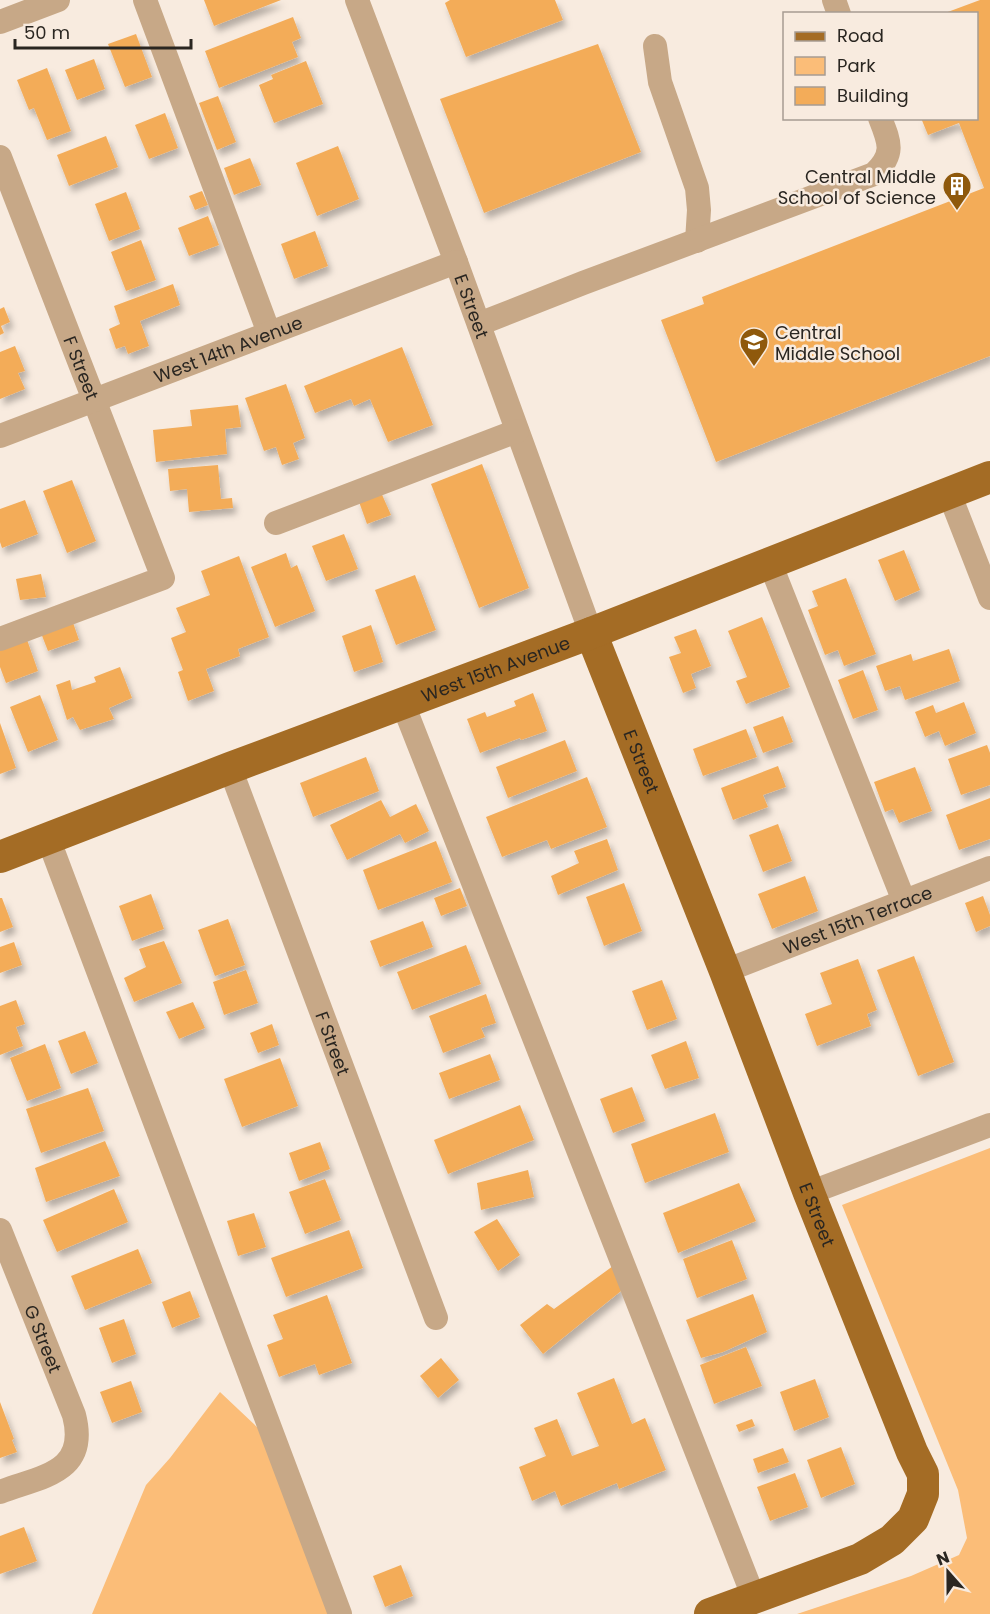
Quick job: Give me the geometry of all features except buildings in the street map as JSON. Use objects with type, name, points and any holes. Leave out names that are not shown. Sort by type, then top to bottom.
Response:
[{"type":"main road","name":"West 15th Avenue","points":[[0,857],[591,633],[990,477]]},
{"type":"main road","name":"E Street","points":[[591,633],[725,971],[809,1193],[912,1452],[923,1474],[923,1494],[913,1519],[892,1540],[860,1559],[754,1598]]},
{"type":"main road","points":[[710,1614],[754,1598]]},
{"type":"street","points":[[0,22],[58,0]]},
{"type":"street","points":[[145,0],[269,333]]},
{"type":"street","name":"E Street","points":[[357,0],[479,324],[591,633]]},
{"type":"street","points":[[656,46],[660,82],[697,188],[699,210],[697,241]]},
{"type":"street","points":[[479,324],[874,174],[884,165],[889,153],[888,139],[881,120]]},
{"type":"street","name":"F Street","points":[[0,157],[163,578],[0,639]]},
{"type":"street","name":"West 14th Avenue","points":[[0,436],[456,262]]},
{"type":"street","points":[[276,523],[517,430]]},
{"type":"street","points":[[949,493],[990,598]]},
{"type":"street","points":[[770,563],[904,901]]},
{"type":"street","points":[[402,704],[754,1598]]},
{"type":"street","name":"F Street","points":[[230,768],[436,1318]]},
{"type":"street","points":[[48,838],[340,1614]]},
{"type":"street","name":"West 15th Terrace","points":[[725,971],[990,868]]},
{"type":"street","points":[[809,1193],[990,1125]]},
{"type":"street","name":"G Street","points":[[0,1230],[74,1415],[78,1432],[75,1450],[68,1464],[0,1492]]},
{"type":"green space","points":[[990,1148],[990,1614],[797,1614],[911,1576],[959,1555],[967,1538],[958,1490],[842,1205]]},
{"type":"green space","points":[[220,1392],[258,1428],[329,1614],[92,1614],[146,1485],[170,1458]]},
{"type":"place","name":"Central Middle School of Science","points":[[957,212]]},
{"type":"place","name":"Central Middle School","points":[[754,368]]}]
